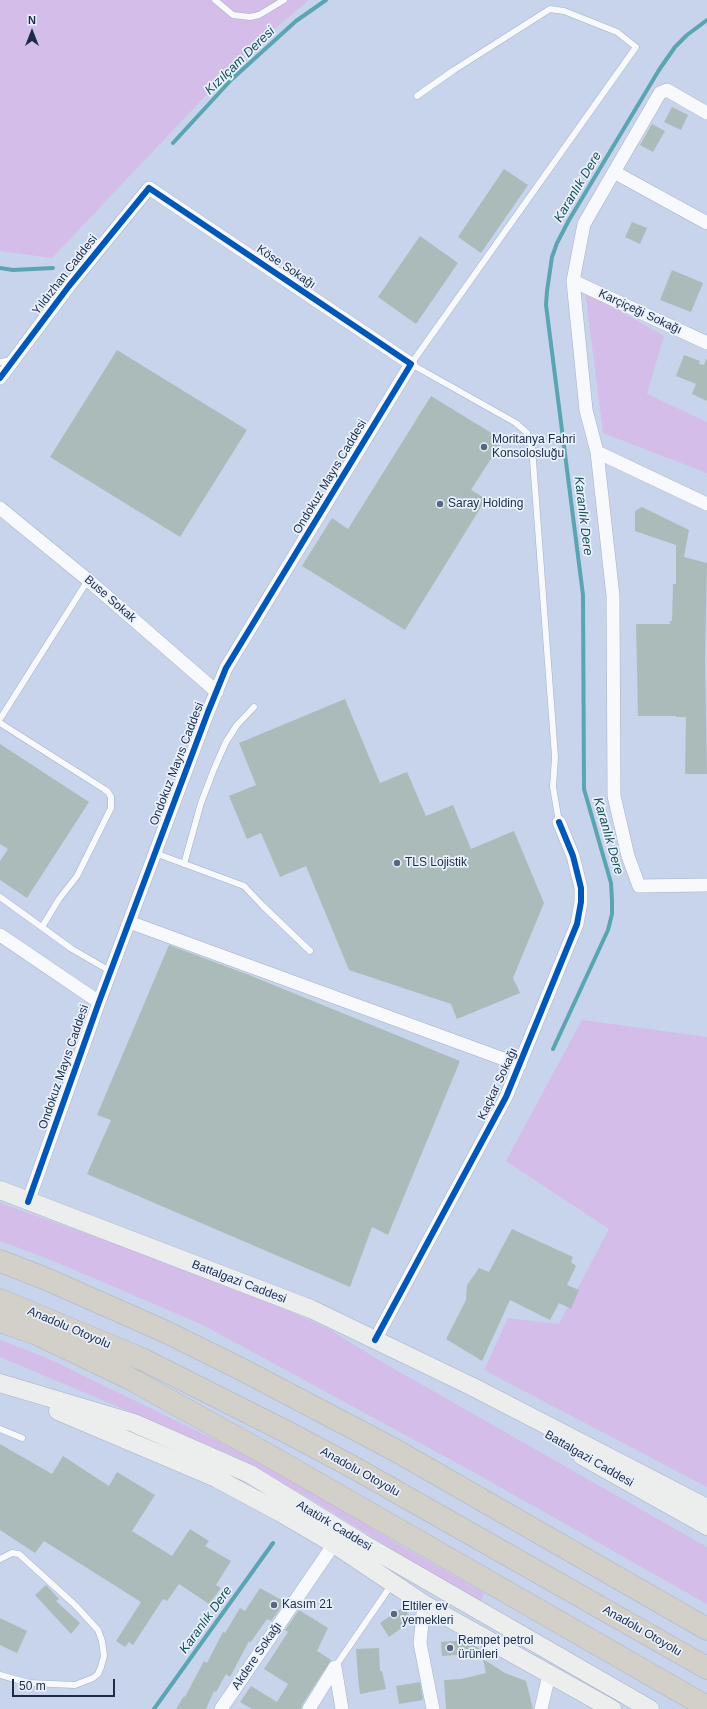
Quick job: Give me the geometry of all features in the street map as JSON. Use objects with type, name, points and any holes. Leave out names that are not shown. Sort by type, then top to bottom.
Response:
[{"type":"highway","points":[[0,1261],[44,1278],[164,1331],[242,1369],[396,1450],[707,1629]]},
{"type":"highway","name":"Anadolu Otoyolu","points":[[0,1300],[142,1359],[285,1431],[351,1466],[707,1668]]},
{"type":"highway","points":[[0,1321],[37,1334],[127,1377],[275,1459],[707,1706]]},
{"type":"main road","name":"Battalgazi Caddesi","points":[[0,1190],[28,1202],[311,1309],[473,1387],[707,1508]]},
{"type":"main road","name":"Atatürk Caddesi","points":[[0,1383],[134,1423],[250,1474],[362,1543],[650,1709]]},
{"type":"main road","name":"Atatürk Caddesi","points":[[0,1386],[216,1478],[281,1512],[334,1544],[424,1604],[612,1709]]},
{"type":"main road","name":"Battalgazi Caddesi","points":[[473,1387],[570,1449],[707,1526]]},
{"type":"street","points":[[707,113],[667,90],[660,94],[584,224],[573,280],[586,410],[597,452],[613,596],[614,796],[628,856],[639,886],[707,885]]},
{"type":"street","points":[[614,172],[707,223]]},
{"type":"street","name":"Köse Sokağı","points":[[149,188],[411,364]]},
{"type":"street","name":"Yıldızhan Caddesi","points":[[0,378],[69,286],[149,188]]},
{"type":"street","name":"Karçiçeği Sokağı","points":[[573,280],[707,343]]},
{"type":"street","name":"Ondokuz Mayıs Caddesi","points":[[28,1202],[98,1002],[226,668],[411,364]]},
{"type":"street","points":[[597,452],[707,504]]},
{"type":"street","name":"Buse Sokak","points":[[0,508],[88,580],[217,692]]},
{"type":"street","name":"Kaçkar Sokağı","points":[[375,1340],[506,1097],[572,938],[580,913],[581,888],[579,873],[559,822]]},
{"type":"street","points":[[129,922],[520,1065]]},
{"type":"street","points":[[0,935],[98,1002]]},
{"type":"street","name":"Akdere Sokağı","points":[[221,1709],[334,1544]]},
{"type":"street","points":[[424,1604],[420,1643],[433,1709]]},
{"type":"street","points":[[308,1709],[335,1667]]},
{"type":"street","points":[[335,1667],[342,1709]]},
{"type":"street","points":[[541,1709],[549,1675]]},
{"type":"lane","points":[[215,0],[233,15],[250,17],[259,15],[284,0]]},
{"type":"lane","points":[[417,96],[454,70],[550,9],[564,11],[617,32],[636,47],[411,364],[516,423],[527,433],[532,447],[555,757],[553,787],[559,822]]},
{"type":"lane","points":[[0,362],[14,360]]},
{"type":"lane","points":[[0,719],[88,580]]},
{"type":"lane","points":[[184,864],[200,803],[226,742],[237,725],[254,707]]},
{"type":"lane","points":[[0,723],[104,789],[111,797],[111,808],[77,876],[59,900],[42,927]]},
{"type":"lane","points":[[155,853],[244,886],[310,951]]},
{"type":"lane","points":[[0,897],[72,949],[110,972]]},
{"type":"lane","points":[[0,1429],[22,1438]]},
{"type":"lane","points":[[0,1559],[12,1553],[19,1554],[75,1604],[98,1630],[102,1641],[104,1656],[98,1674],[93,1678],[75,1685],[29,1683],[0,1675]]},
{"type":"lane","points":[[335,1667],[392,1583]]},
{"type":"shaded area","points":[[0,0],[309,0],[247,52],[52,258],[0,251]]},
{"type":"shaded area","points":[[585,291],[664,336],[647,394],[707,422],[707,473],[603,433]]},
{"type":"shaded area","points":[[582,1020],[707,1037],[707,1487],[484,1370],[508,1318],[559,1324],[609,1229],[506,1161]]},
{"type":"shaded area","points":[[0,1203],[233,1286],[327,1328],[382,1362],[707,1547],[707,1604],[477,1474],[203,1325],[51,1260],[0,1241]]},
{"type":"shaded area","points":[[0,1340],[47,1358],[234,1449],[308,1490],[484,1593],[480,1603],[304,1495],[230,1454],[0,1357]]},
{"type":"building","points":[[672,107],[688,115],[681,130],[664,122]]},
{"type":"building","points":[[652,124],[665,131],[653,152],[640,145]]},
{"type":"building","points":[[504,169],[528,185],[481,253],[458,237]]},
{"type":"building","points":[[632,222],[647,228],[640,244],[625,237]]},
{"type":"building","points":[[420,236],[458,263],[416,324],[378,297]]},
{"type":"building","points":[[672,270],[703,283],[691,312],[660,300]]},
{"type":"building","points":[[117,350],[247,430],[180,537],[50,457]]},
{"type":"building","points":[[684,355],[700,361],[699,364],[704,365],[707,358],[707,401],[692,394],[696,384],[676,376]]},
{"type":"building","points":[[431,396],[503,440],[471,490],[486,499],[405,630],[302,566],[332,518],[348,529]]},
{"type":"building","points":[[642,507],[689,530],[684,557],[707,563],[705,659],[707,774],[685,774],[686,717],[638,716],[636,624],[670,624],[670,621],[672,621],[673,584],[676,584],[676,545],[635,531],[635,511]]},
{"type":"building","points":[[345,699],[380,783],[407,772],[426,816],[453,805],[471,849],[514,831],[544,903],[513,978],[520,993],[457,1019],[451,1004],[349,970],[306,866],[280,877],[261,833],[247,839],[229,796],[256,785],[239,743]]},
{"type":"building","points":[[0,744],[89,802],[27,898],[0,880],[0,861],[8,849],[0,844]]},
{"type":"building","points":[[169,945],[249,975],[460,1061],[388,1235],[372,1227],[350,1287],[87,1174],[111,1120],[97,1115]]},
{"type":"building","points":[[512,1229],[573,1257],[571,1262],[576,1266],[567,1285],[579,1290],[571,1309],[559,1303],[550,1320],[510,1300],[482,1361],[446,1339],[466,1300],[467,1285],[479,1268],[489,1272]]},
{"type":"building","points":[[0,1444],[52,1474],[63,1456],[109,1486],[117,1472],[155,1495],[132,1531],[172,1556],[190,1529],[209,1541],[205,1546],[231,1561],[216,1585],[221,1588],[209,1604],[179,1584],[167,1601],[163,1599],[133,1645],[129,1642],[125,1647],[116,1641],[141,1602],[44,1541],[35,1553],[0,1530]]},
{"type":"building","points":[[46,1585],[59,1599],[56,1601],[80,1623],[71,1634],[35,1595]]},
{"type":"building","points":[[260,1588],[285,1602],[271,1621],[267,1619],[250,1643],[249,1641],[230,1677],[226,1674],[216,1692],[214,1691],[206,1709],[176,1709],[184,1696],[185,1697],[204,1661],[207,1663],[223,1632],[225,1633],[240,1608],[245,1611]]},
{"type":"building","points":[[403,1607],[413,1620],[389,1637],[380,1623]]},
{"type":"building","points":[[299,1610],[328,1628],[317,1651],[331,1660],[302,1705],[301,1709],[252,1709],[240,1702],[251,1686],[277,1702],[288,1684],[264,1669],[288,1632],[285,1630]]},
{"type":"building","points":[[0,1618],[27,1631],[17,1653],[0,1645]]},
{"type":"building","points":[[467,1640],[485,1653],[442,1656],[441,1642]]},
{"type":"building","points":[[379,1648],[380,1671],[382,1671],[386,1689],[360,1694],[356,1649]]},
{"type":"building","points":[[483,1659],[505,1673],[526,1681],[533,1709],[446,1709],[444,1680],[461,1679],[486,1673]]},
{"type":"building","points":[[420,1682],[423,1700],[399,1704],[396,1686]]},
{"type":"waterway","name":"Kızılçam Deresi","points":[[173,143],[231,80],[296,21],[326,0]]},
{"type":"waterway","name":"Karanlık Dere","points":[[553,1049],[608,930],[612,914],[612,900],[611,883],[584,789],[583,595],[546,305],[552,257],[557,243],[569,220],[659,70],[675,47],[687,35],[707,20]]},
{"type":"waterway","name":"Kızılçam Deresi","points":[[0,268],[13,270],[53,268]]},
{"type":"waterway","name":"Karanlık Dere","points":[[154,1709],[273,1543]]},
{"type":"cycle path","points":[[0,378],[69,286],[149,188],[411,364],[226,668],[99,1002],[28,1202]]},
{"type":"cycle path","points":[[375,1340],[506,1097],[577,924],[581,902],[581,888],[573,856],[559,822]]},
{"type":"place","name":"Moritanya Fahri Konsolosluğu","points":[[484,447]]},
{"type":"place","name":"Saray Holding","points":[[440,504]]},
{"type":"place","name":"TLS Lojistik","points":[[397,863]]},
{"type":"place","name":"Kasım 21","points":[[274,1605]]},
{"type":"place","name":"Eltiler ev yemekleri","points":[[394,1614]]},
{"type":"place","name":"Rempet petrol ürünleri","points":[[450,1648]]}]
